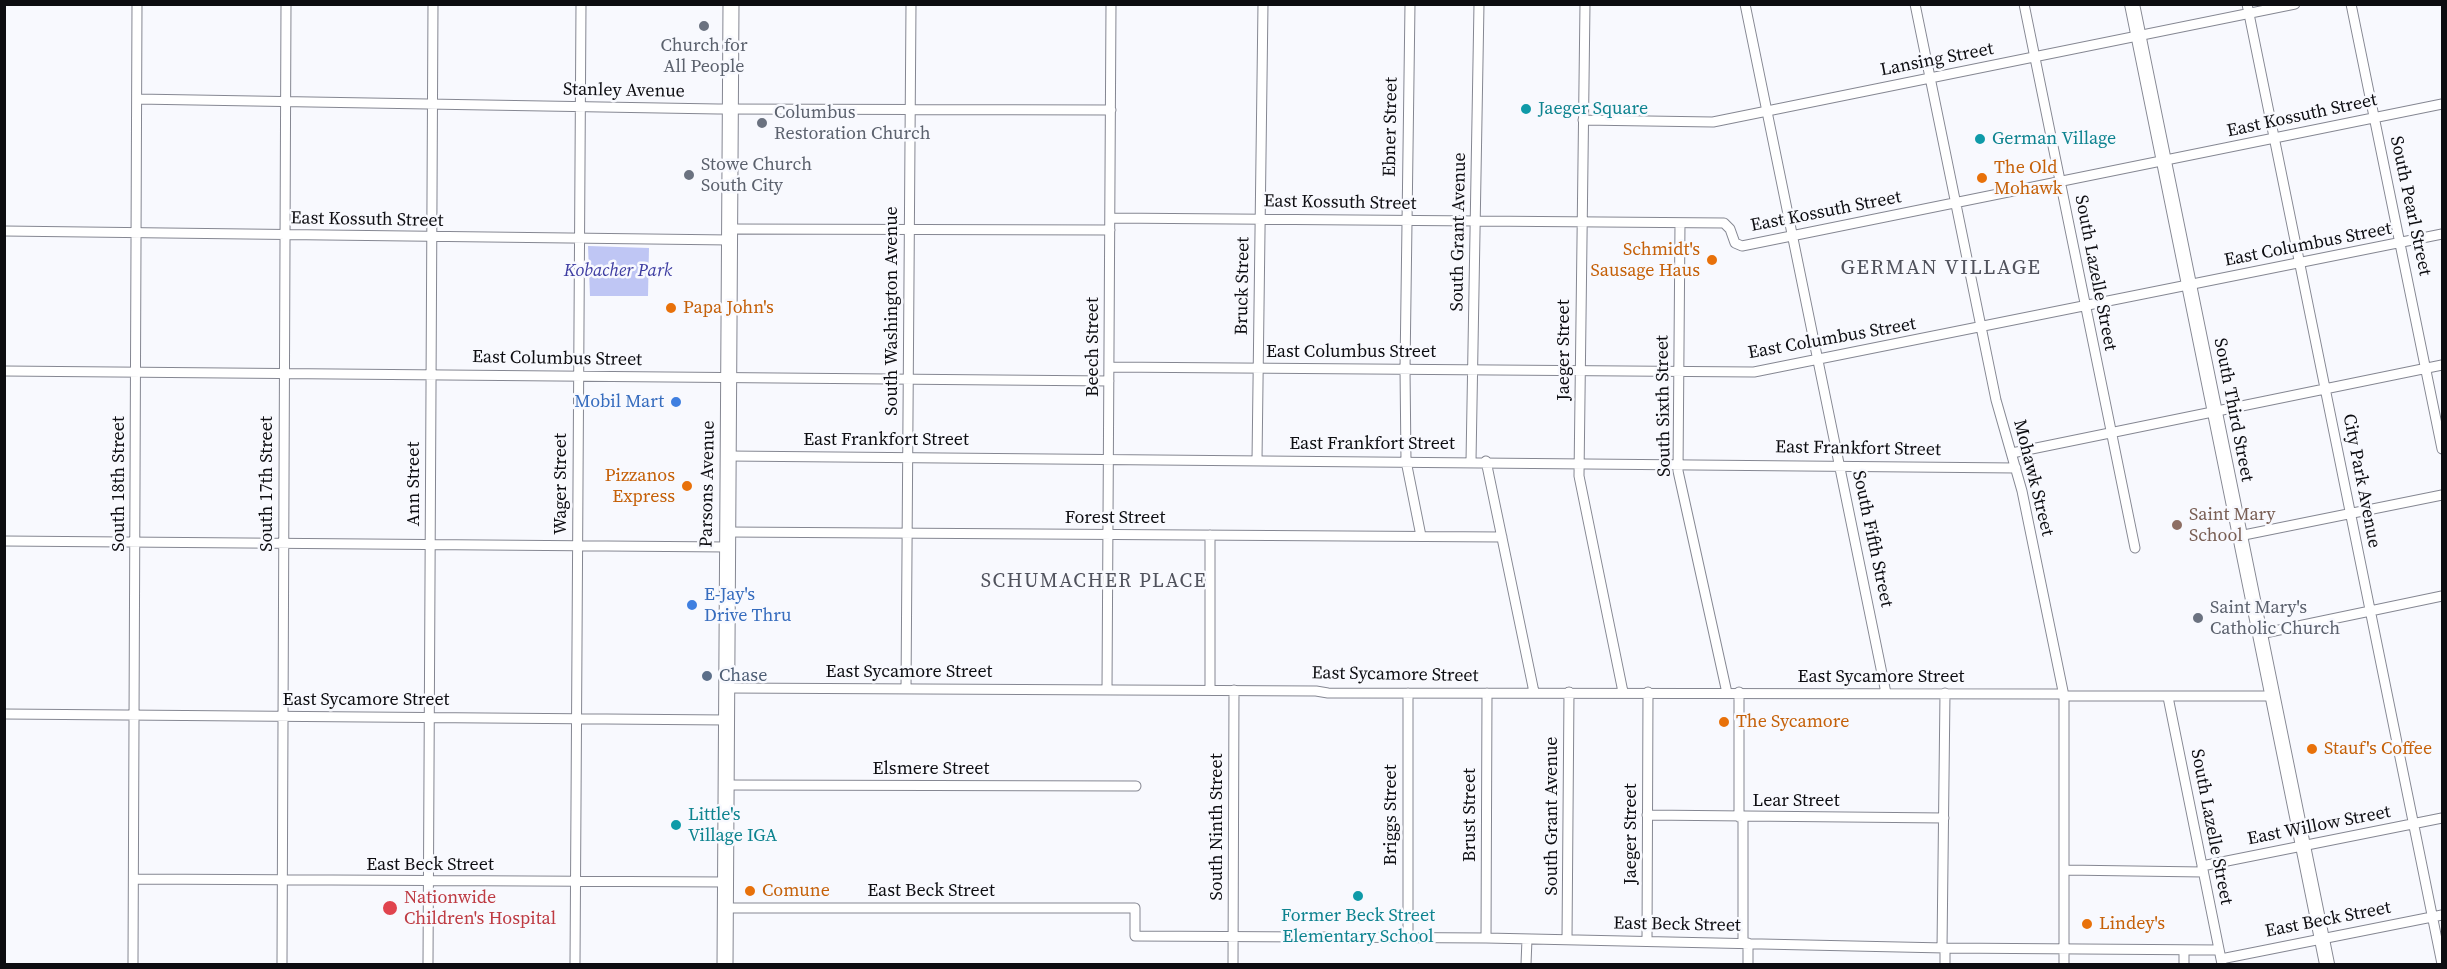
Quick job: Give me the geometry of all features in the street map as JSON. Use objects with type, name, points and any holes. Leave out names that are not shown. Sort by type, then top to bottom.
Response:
[{"type":"main road","name":"Parsons Avenue","points":[[725,964],[731,4]]},
{"type":"street","name":"South 18th Street","points":[[133,964],[137,4]]},
{"type":"street","name":"South 17th Street","points":[[282,964],[283,235],[286,4]]},
{"type":"street","name":"Ann Street","points":[[428,964],[433,4]]},
{"type":"street","name":"Wager Street","points":[[575,964],[581,4]]},
{"type":"street","name":"South Washington Avenue","points":[[906,689],[911,4]]},
{"type":"street","name":"Beech Street","points":[[1107,690],[1112,4]]},
{"type":"street","name":"Bruck Street","points":[[1257,460],[1263,4]]},
{"type":"street","name":"Ebner Street","points":[[1410,4],[1405,369],[1406,461],[1421,536]]},
{"type":"street","name":"South Grant Avenue","points":[[1471,461],[1479,4]]},
{"type":"street","name":"Jaeger Street","points":[[1585,4],[1579,476],[1623,692]]},
{"type":"street","name":"South Fifth Street","points":[[1745,4],[1886,693]]},
{"type":"street","name":"Mohawk Street","points":[[1915,4],[1996,400],[2016,468],[2064,695],[2064,964]]},
{"type":"street","name":"South Lazelle Street","points":[[2024,4],[2135,548]]},
{"type":"street","name":"South Third Street","points":[[2132,4],[2327,964]]},
{"type":"street","name":"Lansing Street","points":[[1583,120],[1713,122],[2139,36],[2248,9],[2295,4]]},
{"type":"street","name":"South Pearl Street","points":[[2351,4],[2442,449]]},
{"type":"street","name":"City Park Avenue","points":[[2248,9],[2414,824],[2438,916],[2442,964]]},
{"type":"street","name":"Stanley Avenue","points":[[137,99],[730,109],[1111,110]]},
{"type":"street","name":"East Kossuth Street","points":[[1110,218],[1724,223],[1730,229],[1735,243],[1742,246],[2442,104]]},
{"type":"street","name":"South Sixth Street","points":[[1680,223],[1678,464],[1727,693]]},
{"type":"street","name":"East Kossuth Street","points":[[4,231],[579,239],[909,228],[1110,230]]},
{"type":"street","name":"East Columbus Street","points":[[1109,367],[1754,372],[2442,234]]},
{"type":"street","points":[[2012,453],[2442,365]]},
{"type":"street","name":"East Columbus Street","points":[[4,371],[1109,381]]},
{"type":"street","name":"East Frankfort Street","points":[[728,456],[1486,461],[2016,468]]},
{"type":"street","points":[[1486,461],[1534,692]]},
{"type":"street","points":[[2239,536],[2442,495]]},
{"type":"street","name":"Forest Street","points":[[4,541],[577,546],[907,533],[1502,537]]},
{"type":"street","points":[[1210,535],[1210,690]]},
{"type":"street","points":[[2260,634],[2442,596]]},
{"type":"street","name":"East Sycamore Street","points":[[727,688],[2272,696]]},
{"type":"street","name":"South Ninth Street","points":[[1233,964],[1234,690]]},
{"type":"street","name":"South Grant Avenue","points":[[1567,939],[1569,692]]},
{"type":"street","name":"Jaeger Street","points":[[1647,941],[1648,692]]},
{"type":"street","points":[[1739,692],[1745,942],[1748,964]]},
{"type":"street","name":"Briggs Street","points":[[1408,693],[1408,937]]},
{"type":"street","name":"Brust Street","points":[[1486,938],[1487,693]]},
{"type":"street","points":[[1945,693],[1945,964]]},
{"type":"street","name":"South Lazelle Street","points":[[2168,697],[2221,958]]},
{"type":"street","name":"East Sycamore Street","points":[[4,714],[726,720]]},
{"type":"street","name":"Elsmere Street","points":[[726,785],[1136,786]]},
{"type":"street","name":"Lear Street","points":[[1647,815],[1944,818]]},
{"type":"street","name":"East Willow Street","points":[[2065,870],[2203,869],[2442,818]]},
{"type":"street","name":"East Beck Street","points":[[134,879],[726,882]]},
{"type":"street","name":"East Beck Street","points":[[726,908],[1136,908],[1135,936],[1567,939],[1944,948],[2184,950],[2221,958],[2438,916]]},
{"type":"street","points":[[1526,964],[1527,939]]},
{"type":"street","points":[[2184,950],[2184,964]]},
{"type":"green space","name":"Kobacher Park","points":[[588,246],[649,248],[648,296],[590,296]]},
{"type":"place","name":"Church for All People","points":[[704,26]]},
{"type":"place","name":"Jaeger Square","points":[[1526,109]]},
{"type":"place","name":"Columbus Restoration Church","points":[[762,123]]},
{"type":"place","name":"German Village","points":[[1980,139]]},
{"type":"place","name":"Stowe Church South City","points":[[689,175]]},
{"type":"place","name":"The Old Mohawk","points":[[1982,178]]},
{"type":"place","name":"Schmidt's Sausage Haus","points":[[1712,260]]},
{"type":"place","name":"Papa John's","points":[[671,308]]},
{"type":"place","name":"Mobil Mart","points":[[676,402]]},
{"type":"place","name":"Pizzanos Express","points":[[687,486]]},
{"type":"place","name":"Saint Mary School","points":[[2177,525]]},
{"type":"place","name":"E-Jay's Drive Thru","points":[[692,605]]},
{"type":"place","name":"Saint Mary's Catholic Church","points":[[2198,618]]},
{"type":"place","name":"Chase","points":[[707,676]]},
{"type":"place","name":"The Sycamore","points":[[1724,722]]},
{"type":"place","name":"Stauf's Coffee","points":[[2312,749]]},
{"type":"place","name":"Little's Village IGA","points":[[676,825]]},
{"type":"place","name":"Comune","points":[[750,891]]},
{"type":"place","name":"Former Beck Street Elementary School","points":[[1358,896]]},
{"type":"place","name":"Nationwide Children's Hospital","points":[[390,908]]},
{"type":"place","name":"Lindey's","points":[[2087,924]]},
{"type":"district","name":"GERMAN VILLAGE","points":[[1941,269]]},
{"type":"district","name":"SCHUMACHER PLACE","points":[[1094,582]]}]
